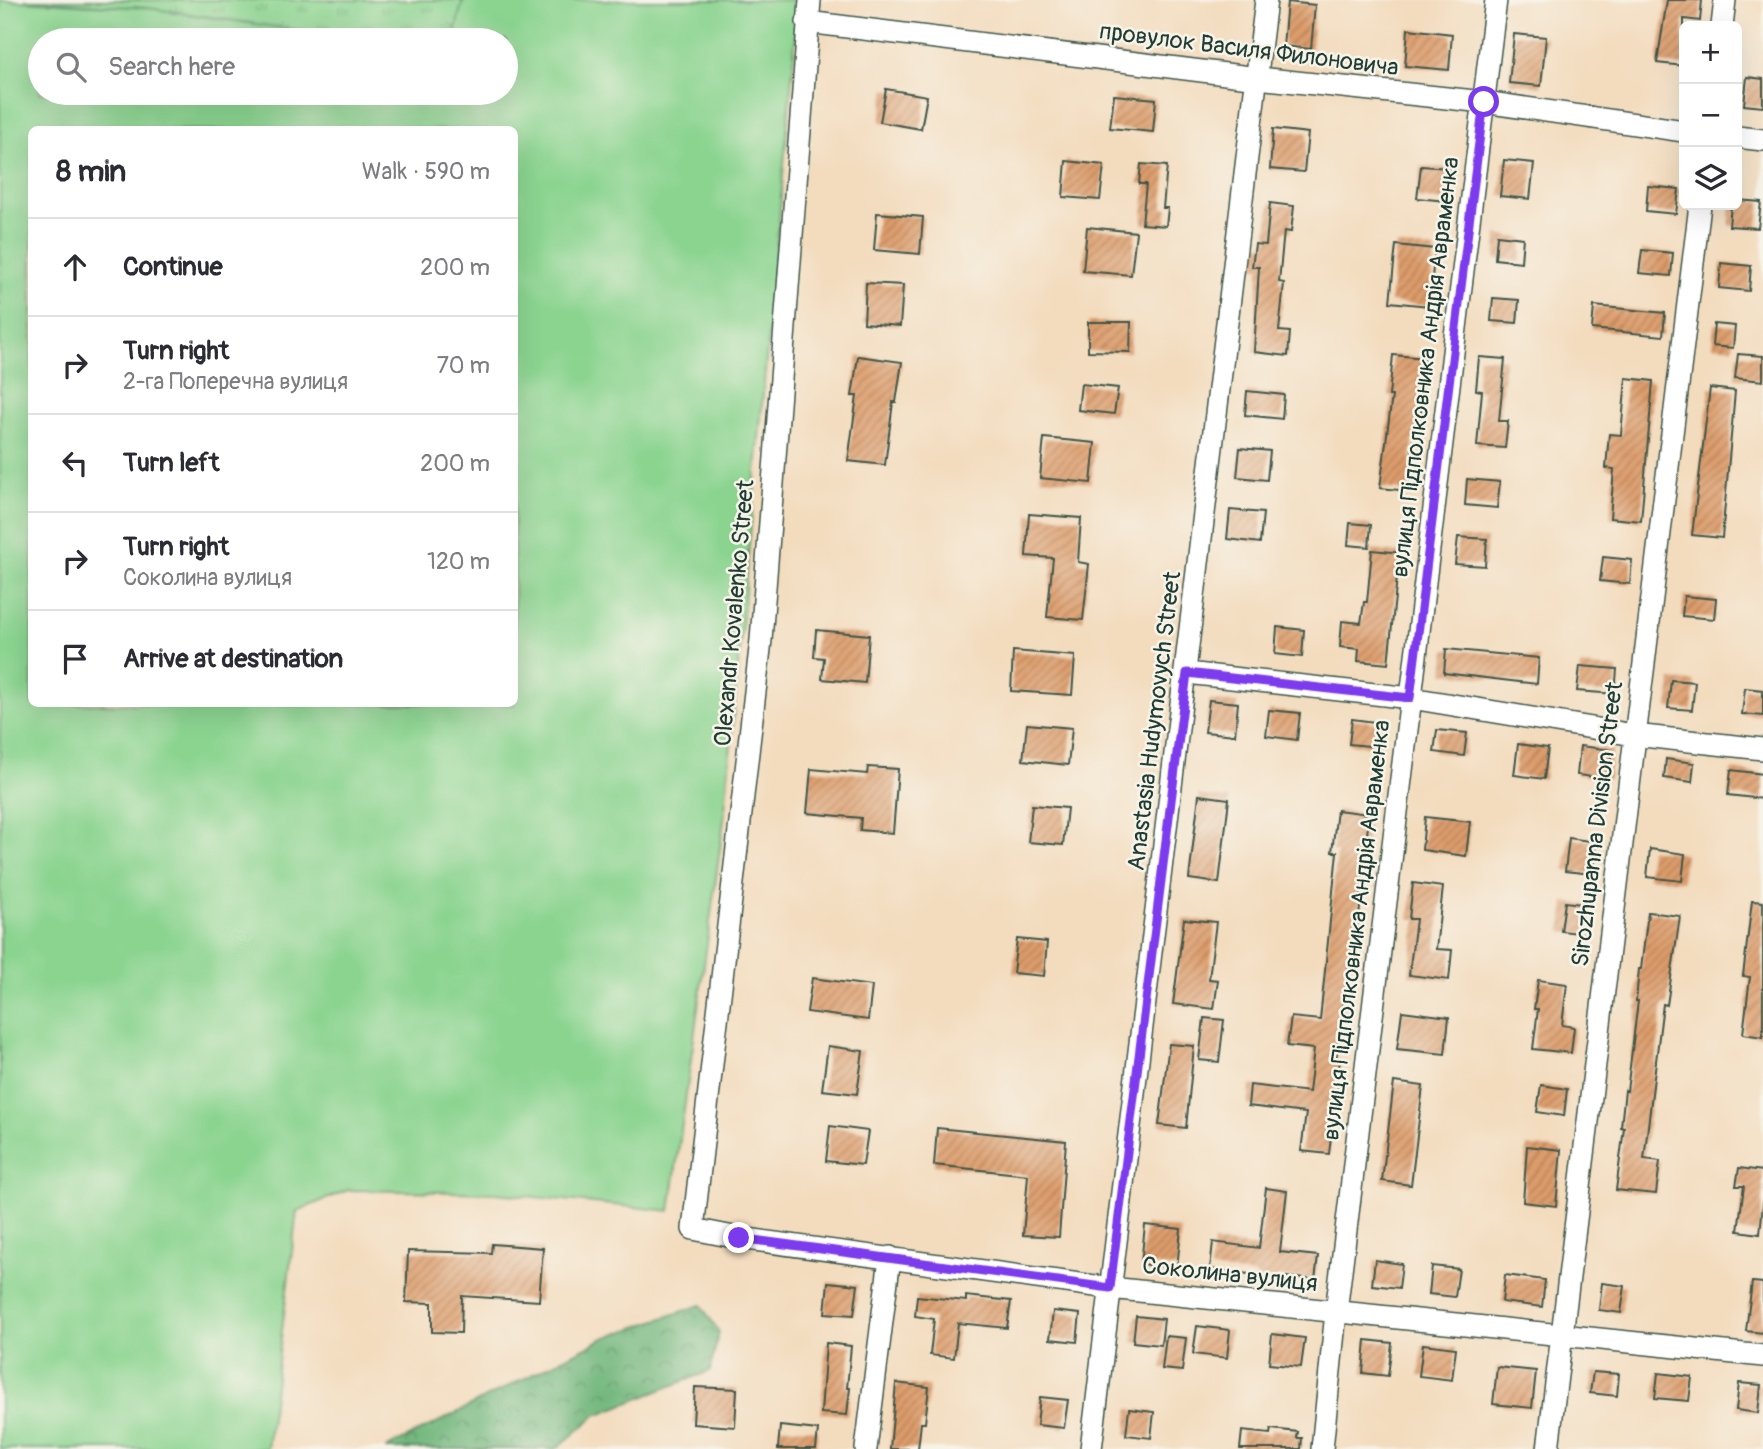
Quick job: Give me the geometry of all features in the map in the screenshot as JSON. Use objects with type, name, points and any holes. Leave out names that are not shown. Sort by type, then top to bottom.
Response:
[{"type":"street","name":"Olexandr Kovalenko Street","points":[[693,1229],[761,640],[810,0]]},
{"type":"street","name":"Anastasia Hudymovych Street","points":[[1091,1449],[1187,673],[1266,0]]},
{"type":"street","name":"вулиця Підполковника Андрія Авраменка","points":[[1322,1449],[1336,1312],[1496,0]]},
{"type":"street","points":[[1723,21],[1725,0]]},
{"type":"street","name":"провулок Василя Филоновича","points":[[807,22],[1258,78],[1484,102],[1679,130]]},
{"type":"street","points":[[1742,138],[1763,140]]},
{"type":"street","name":"Sirozhupanna Division Street","points":[[1548,1449],[1699,210]]},
{"type":"street","points":[[1187,673],[1410,698],[1634,735],[1763,749]]},
{"type":"street","name":"Соколина вулиця","points":[[693,1229],[739,1238],[1110,1288],[1763,1356]]},
{"type":"street","points":[[866,1449],[890,1257]]},
{"type":"green space","points":[[0,0],[147,8],[283,28],[28,28],[28,105],[518,105],[518,28],[456,28],[463,0],[799,0],[724,820],[670,1211],[496,1193],[348,1190],[297,1211],[267,1449],[0,1449]]},
{"type":"green space","points":[[25,0],[463,0],[456,28],[283,28],[147,8]]},
{"type":"green space","points":[[701,1305],[719,1332],[710,1371],[596,1415],[556,1449],[385,1449],[604,1338]]},
{"type":"building","points":[[1667,0],[1702,0],[1700,21],[1679,21],[1679,65],[1657,63]]},
{"type":"building","points":[[1287,2],[1315,5],[1311,49],[1283,46]]},
{"type":"building","points":[[1408,29],[1452,34],[1449,70],[1405,66]]},
{"type":"building","points":[[1514,34],[1546,37],[1541,86],[1509,83]]},
{"type":"building","points":[[1747,77],[1763,79],[1763,107],[1744,105]]},
{"type":"building","points":[[886,89],[927,96],[921,129],[880,122]]},
{"type":"building","points":[[1114,95],[1156,99],[1153,132],[1110,128]]},
{"type":"building","points":[[1273,129],[1308,133],[1304,172],[1270,169]]},
{"type":"building","points":[[1504,160],[1534,163],[1530,199],[1500,196]]},
{"type":"building","points":[[1066,161],[1104,165],[1100,200],[1063,197]]},
{"type":"building","points":[[1141,164],[1167,166],[1163,208],[1168,208],[1166,226],[1142,224],[1146,184],[1139,184]]},
{"type":"building","points":[[1421,166],[1449,168],[1446,201],[1417,198]]},
{"type":"building","points":[[1648,186],[1679,189],[1676,214],[1646,211]]},
{"type":"building","points":[[1742,200],[1761,202],[1758,228],[1729,226],[1731,210],[1742,210]]},
{"type":"building","points":[[1270,203],[1294,206],[1291,232],[1284,231],[1279,282],[1284,283],[1279,331],[1290,332],[1288,356],[1254,352],[1259,267],[1252,267],[1255,244],[1266,245]]},
{"type":"building","points":[[877,213],[923,217],[920,254],[874,250]]},
{"type":"building","points":[[1087,227],[1136,232],[1131,275],[1083,271]]},
{"type":"building","points":[[1497,235],[1523,238],[1521,262],[1495,259]]},
{"type":"building","points":[[1396,245],[1435,249],[1429,306],[1390,302]]},
{"type":"building","points":[[1642,250],[1673,253],[1671,276],[1639,273]]},
{"type":"building","points":[[1721,263],[1751,266],[1749,291],[1719,288]]},
{"type":"building","points":[[866,283],[903,285],[900,326],[864,323]]},
{"type":"building","points":[[1493,298],[1519,300],[1517,323],[1491,321]]},
{"type":"building","points":[[1594,306],[1665,313],[1663,336],[1592,329]]},
{"type":"building","points":[[1088,322],[1131,322],[1130,352],[1088,351]]},
{"type":"building","points":[[1714,324],[1735,326],[1733,348],[1712,346]]},
{"type":"building","points":[[1738,354],[1763,356],[1763,381],[1735,378]]},
{"type":"building","points":[[1393,355],[1425,358],[1419,442],[1413,441],[1409,491],[1380,488],[1392,396],[1389,396]]},
{"type":"building","points":[[858,356],[902,362],[896,402],[893,402],[885,465],[848,461],[857,396],[852,396]]},
{"type":"building","points":[[1479,357],[1505,359],[1499,421],[1508,421],[1505,448],[1477,446],[1482,391],[1476,390]]},
{"type":"building","points":[[1626,378],[1653,381],[1641,521],[1610,518],[1614,469],[1606,468],[1609,434],[1621,435]]},
{"type":"building","points":[[1081,384],[1118,388],[1114,414],[1078,410]]},
{"type":"building","points":[[1710,388],[1735,391],[1722,538],[1692,535]]},
{"type":"building","points":[[1247,391],[1284,395],[1282,419],[1245,415]]},
{"type":"building","points":[[1044,438],[1095,443],[1091,483],[1040,478]]},
{"type":"building","points":[[1240,448],[1270,451],[1267,480],[1237,477]]},
{"type":"building","points":[[1467,479],[1500,482],[1497,508],[1465,505]]},
{"type":"building","points":[[1230,510],[1263,513],[1260,543],[1227,539]]},
{"type":"building","points":[[1029,514],[1081,518],[1078,562],[1089,564],[1083,620],[1047,617],[1053,558],[1026,556]]},
{"type":"building","points":[[1350,523],[1371,525],[1369,547],[1348,545]]},
{"type":"building","points":[[1458,537],[1487,539],[1485,566],[1455,564]]},
{"type":"building","points":[[1372,550],[1402,553],[1388,664],[1358,661],[1359,649],[1340,647],[1342,621],[1361,623],[1364,602],[1367,602]]},
{"type":"building","points":[[1603,557],[1632,560],[1630,584],[1600,581]]},
{"type":"building","points":[[1684,596],[1716,599],[1714,619],[1682,616]]},
{"type":"building","points":[[1277,627],[1304,630],[1302,657],[1275,654]]},
{"type":"building","points":[[816,630],[869,635],[865,683],[822,679],[824,658],[814,657]]},
{"type":"building","points":[[1446,649],[1539,658],[1537,684],[1444,673]]},
{"type":"building","points":[[1013,651],[1075,656],[1072,695],[1011,691]]},
{"type":"building","points":[[1580,666],[1617,669],[1615,694],[1577,691]]},
{"type":"building","points":[[1671,680],[1695,682],[1692,710],[1668,708]]},
{"type":"building","points":[[1745,688],[1763,690],[1763,716],[1742,714]]},
{"type":"building","points":[[1209,700],[1238,703],[1235,735],[1205,732]]},
{"type":"building","points":[[1269,710],[1300,713],[1297,740],[1266,736]]},
{"type":"building","points":[[1352,719],[1383,723],[1380,747],[1349,744]]},
{"type":"building","points":[[1027,724],[1072,728],[1068,765],[1023,760]]},
{"type":"building","points":[[1437,730],[1467,733],[1464,756],[1434,752]]},
{"type":"building","points":[[1518,744],[1548,748],[1544,779],[1514,775]]},
{"type":"building","points":[[1580,746],[1612,750],[1609,779],[1577,775]]},
{"type":"building","points":[[1666,759],[1694,763],[1692,782],[1664,778]]},
{"type":"building","points":[[868,767],[898,769],[893,833],[860,830],[861,818],[807,813],[811,769],[867,774]]},
{"type":"building","points":[[1731,770],[1763,774],[1763,799],[1728,795]]},
{"type":"building","points":[[1199,795],[1229,799],[1219,883],[1189,879]]},
{"type":"building","points":[[1032,805],[1067,808],[1063,845],[1028,842]]},
{"type":"building","points":[[1337,810],[1369,814],[1358,928],[1354,928],[1336,1059],[1340,1060],[1329,1154],[1301,1151],[1306,1113],[1248,1106],[1250,1085],[1309,1092],[1314,1049],[1287,1046],[1291,1017],[1320,1020],[1337,852],[1332,852]]},
{"type":"building","points":[[1425,817],[1470,822],[1466,856],[1422,850]]},
{"type":"building","points":[[1569,838],[1596,842],[1592,874],[1565,871]]},
{"type":"building","points":[[1650,849],[1685,854],[1682,881],[1647,877]]},
{"type":"building","points":[[1413,883],[1443,887],[1436,949],[1452,950],[1449,980],[1409,975],[1416,919],[1409,919]]},
{"type":"building","points":[[1752,901],[1763,902],[1763,1037],[1743,1034],[1750,977],[1743,976]]},
{"type":"building","points":[[1565,902],[1590,905],[1586,934],[1561,931]]},
{"type":"building","points":[[1648,912],[1680,916],[1667,1005],[1663,1004],[1644,1159],[1660,1161],[1656,1194],[1616,1190],[1624,1128],[1621,1127],[1625,1090],[1627,1091],[1638,1001],[1639,969]]},
{"type":"building","points":[[1184,919],[1216,922],[1209,979],[1218,980],[1214,1009],[1173,1004]]},
{"type":"building","points":[[1017,939],[1047,942],[1044,976],[1013,973]]},
{"type":"building","points":[[812,978],[872,986],[868,1020],[807,1012]]},
{"type":"building","points":[[1538,980],[1567,984],[1562,1025],[1574,1027],[1571,1053],[1533,1049]]},
{"type":"building","points":[[1402,1011],[1449,1017],[1445,1054],[1397,1049]]},
{"type":"building","points":[[1204,1018],[1224,1020],[1219,1062],[1199,1060]]},
{"type":"building","points":[[1169,1044],[1194,1046],[1186,1128],[1159,1125]]},
{"type":"building","points":[[828,1046],[863,1051],[857,1094],[822,1090]]},
{"type":"building","points":[[1394,1082],[1423,1086],[1411,1185],[1382,1181]]},
{"type":"building","points":[[1541,1085],[1567,1089],[1564,1116],[1537,1112]]},
{"type":"building","points":[[830,1126],[868,1131],[863,1165],[826,1161]]},
{"type":"building","points":[[937,1128],[1066,1141],[1059,1237],[1023,1235],[1028,1175],[934,1165]]},
{"type":"building","points":[[1527,1146],[1561,1150],[1556,1206],[1523,1202]]},
{"type":"building","points":[[1739,1168],[1763,1171],[1760,1234],[1738,1231],[1744,1186],[1736,1186]]},
{"type":"building","points":[[1266,1188],[1287,1191],[1280,1252],[1318,1256],[1315,1280],[1277,1276],[1277,1280],[1256,1278],[1256,1275],[1210,1269],[1213,1242],[1259,1248]]},
{"type":"building","points":[[1145,1225],[1181,1229],[1177,1268],[1141,1264]]},
{"type":"building","points":[[492,1244],[543,1248],[539,1301],[462,1296],[461,1333],[432,1332],[432,1303],[406,1302],[408,1251],[491,1253]]},
{"type":"building","points":[[1375,1260],[1402,1264],[1399,1288],[1372,1285]]},
{"type":"building","points":[[1432,1266],[1459,1269],[1455,1297],[1429,1294]]},
{"type":"building","points":[[1505,1275],[1545,1280],[1542,1307],[1502,1302]]},
{"type":"building","points":[[828,1282],[858,1285],[854,1315],[825,1313]]},
{"type":"building","points":[[1752,1282],[1763,1283],[1763,1333],[1746,1331]]},
{"type":"building","points":[[1602,1283],[1625,1286],[1621,1313],[1599,1310]]},
{"type":"building","points":[[917,1296],[966,1301],[966,1296],[1011,1301],[1007,1328],[958,1323],[954,1358],[930,1355],[934,1319],[915,1316]]},
{"type":"building","points":[[1053,1311],[1080,1314],[1077,1342],[1050,1339]]},
{"type":"building","points":[[1136,1316],[1164,1319],[1161,1345],[1133,1342]]},
{"type":"building","points":[[1197,1326],[1230,1330],[1227,1358],[1193,1354]]},
{"type":"building","points":[[1272,1334],[1305,1338],[1301,1367],[1269,1364]]},
{"type":"building","points":[[1166,1336],[1186,1338],[1182,1371],[1162,1369]]},
{"type":"building","points":[[1366,1340],[1392,1343],[1388,1376],[1363,1373]]},
{"type":"building","points":[[826,1343],[851,1346],[847,1415],[821,1413]]},
{"type":"building","points":[[1423,1344],[1456,1348],[1452,1380],[1419,1376]]},
{"type":"building","points":[[1497,1367],[1536,1371],[1532,1408],[1493,1404]]},
{"type":"building","points":[[1593,1372],[1619,1374],[1617,1396],[1590,1393]]},
{"type":"building","points":[[1658,1373],[1692,1377],[1689,1401],[1655,1398]]},
{"type":"building","points":[[896,1383],[929,1387],[925,1423],[921,1423],[918,1449],[890,1449]]},
{"type":"building","points":[[1739,1383],[1761,1385],[1758,1413],[1736,1410]]},
{"type":"building","points":[[695,1387],[737,1389],[735,1427],[693,1424]]},
{"type":"building","points":[[1040,1397],[1068,1400],[1064,1428],[1037,1425]]},
{"type":"building","points":[[1129,1409],[1154,1412],[1151,1438],[1126,1435]]},
{"type":"building","points":[[780,1426],[818,1430],[816,1449],[778,1449]]},
{"type":"building","points":[[1271,1429],[1298,1432],[1297,1438],[1302,1438],[1301,1449],[1240,1449],[1242,1431],[1270,1434]]},
{"type":"route","points":[[739,1238],[1110,1288],[1187,673],[1410,698],[1484,102]]}]
